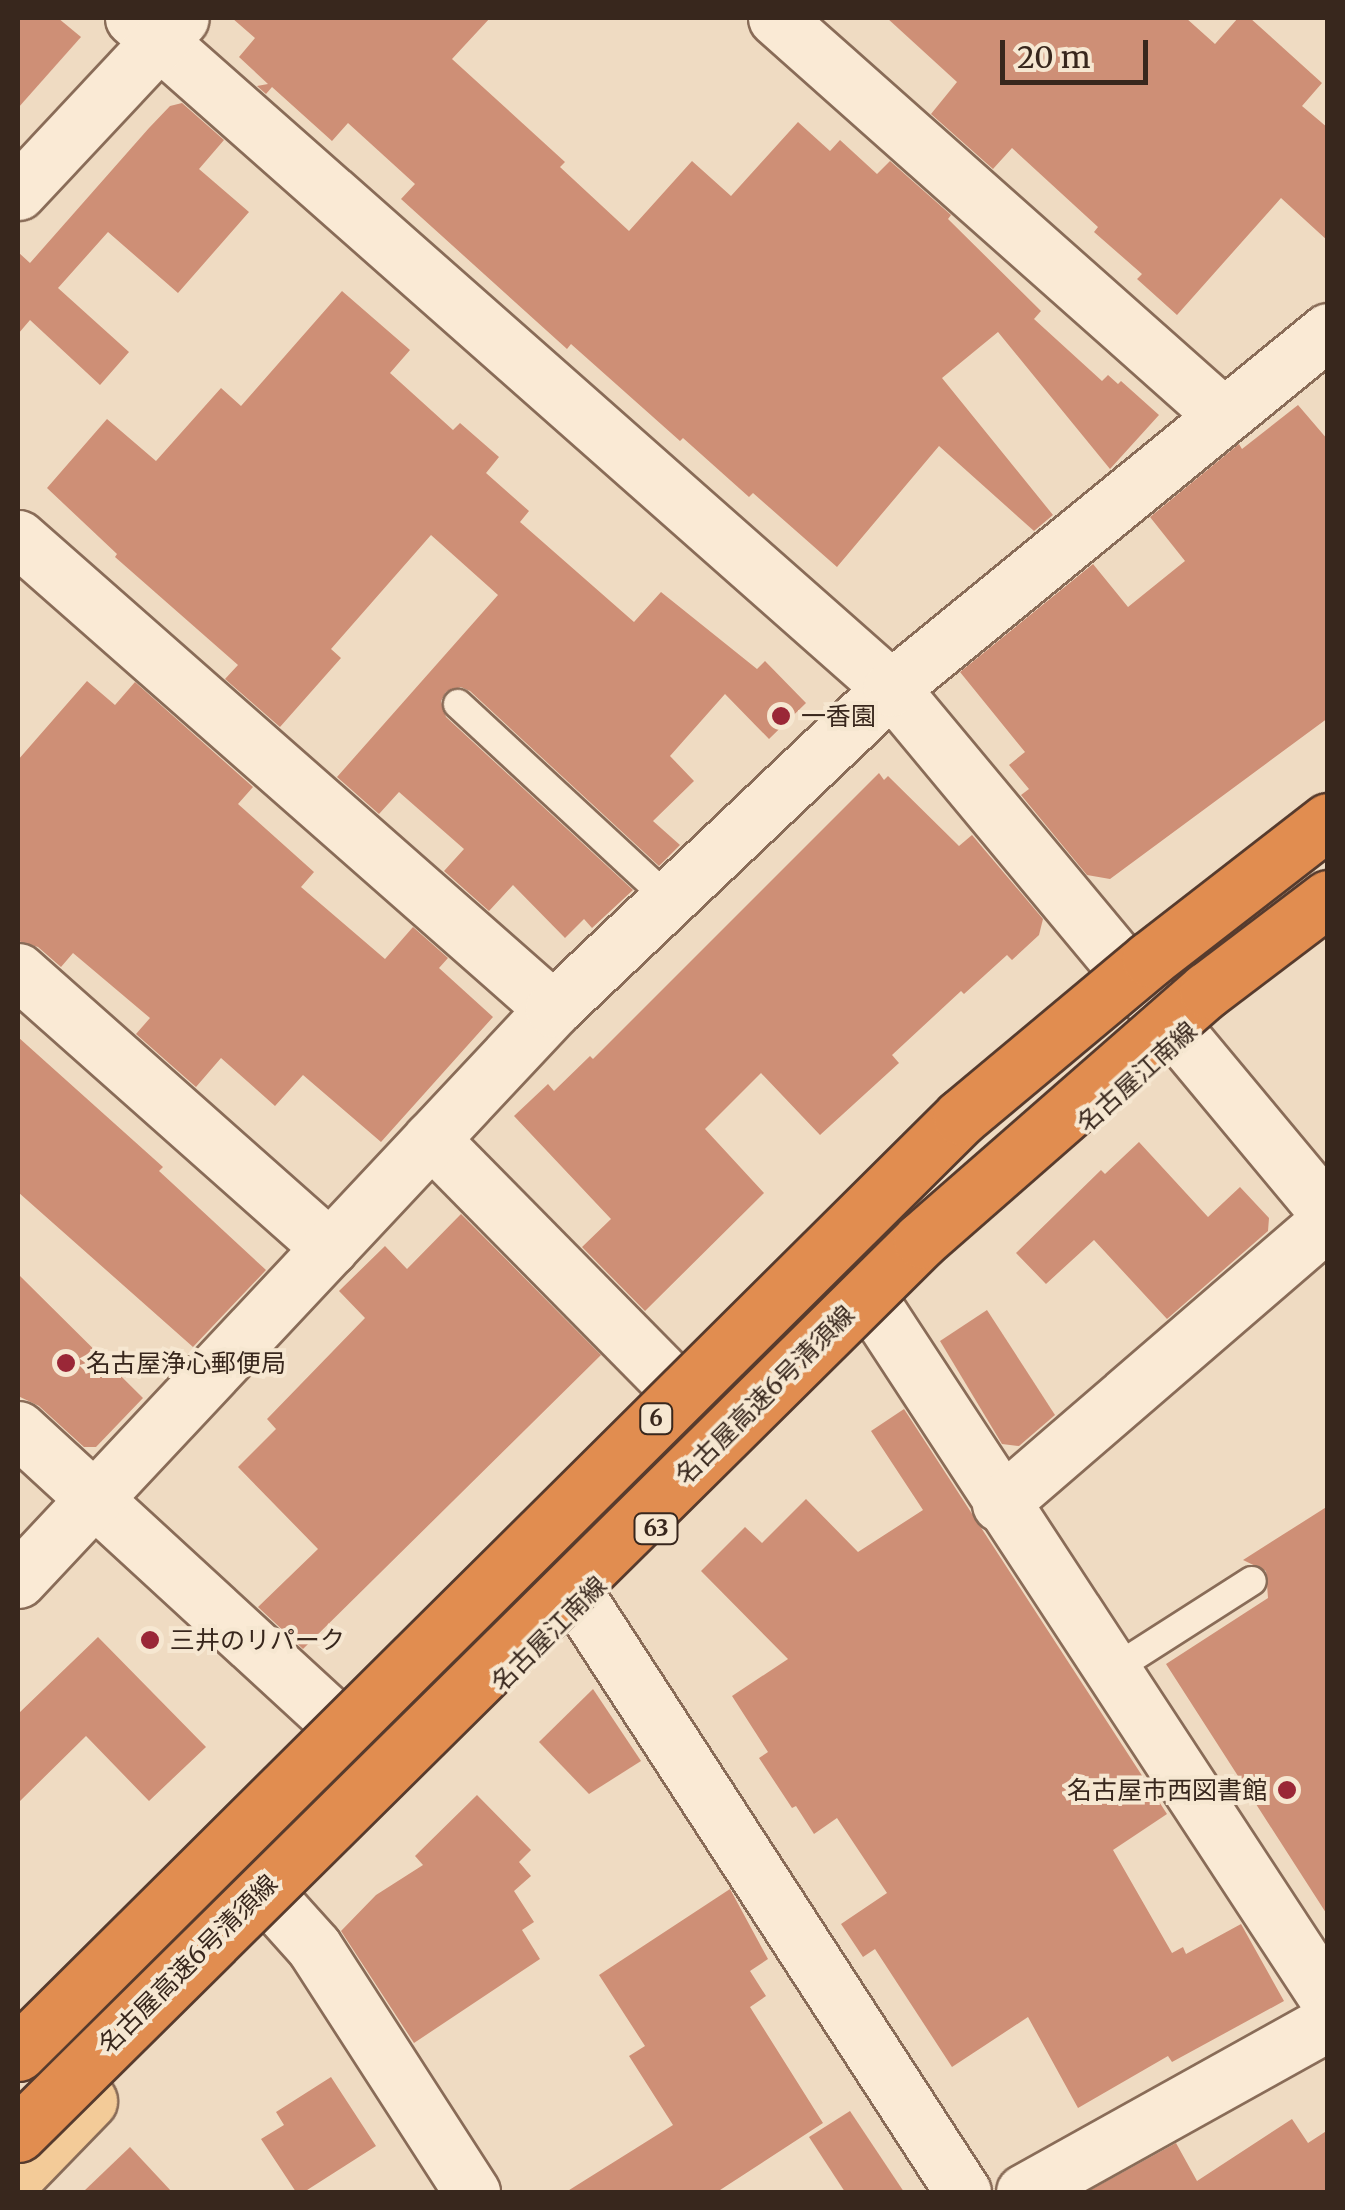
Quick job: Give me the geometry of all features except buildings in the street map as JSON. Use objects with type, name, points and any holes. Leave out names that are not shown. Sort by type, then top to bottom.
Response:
[{"type":"highway","name":"6","points":[[18,2053],[961,1117],[1150,960],[1328,821]]},
{"type":"highway","name":"名古屋高速6号清須線","points":[[18,2134],[922,1240],[1207,990],[1328,898]]},
{"type":"main road","points":[[18,2028],[949,1106],[1122,960],[1328,801]]},
{"type":"main road","name":"名古屋江南線","points":[[18,2174],[580,1602],[1182,1034],[1328,920]]},
{"type":"street","points":[[776,18],[1224,416]]},
{"type":"street","points":[[18,192],[158,25],[891,688],[1122,960],[1328,1217],[1000,1504]]},
{"type":"street","points":[[18,1580],[554,1010],[891,688],[1328,330]]},
{"type":"street","points":[[18,538],[554,1010]]},
{"type":"street","points":[[18,970],[330,1248]]},
{"type":"street","points":[[431,1140],[670,1381]]},
{"type":"street","points":[[880,1315],[1000,1504],[1328,1998]]},
{"type":"street","points":[[18,1429],[331,1717]]},
{"type":"street","points":[[580,1602],[963,2192]]},
{"type":"street","points":[[279,1908],[314,1947],[472,2192]]},
{"type":"street","points":[[1024,2192],[1328,2023]]},
{"type":"lane","points":[[458,704],[670,900]]},
{"type":"lane","points":[[1111,1672],[1252,1580]]},
{"type":"place","name":"一香園","points":[[781,716]]},
{"type":"place","name":"名古屋浄心郵便局","points":[[66,1363]]},
{"type":"place","name":"三井のリパーク","points":[[150,1640]]},
{"type":"place","name":"名古屋市西図書館","points":[[1287,1790]]}]
